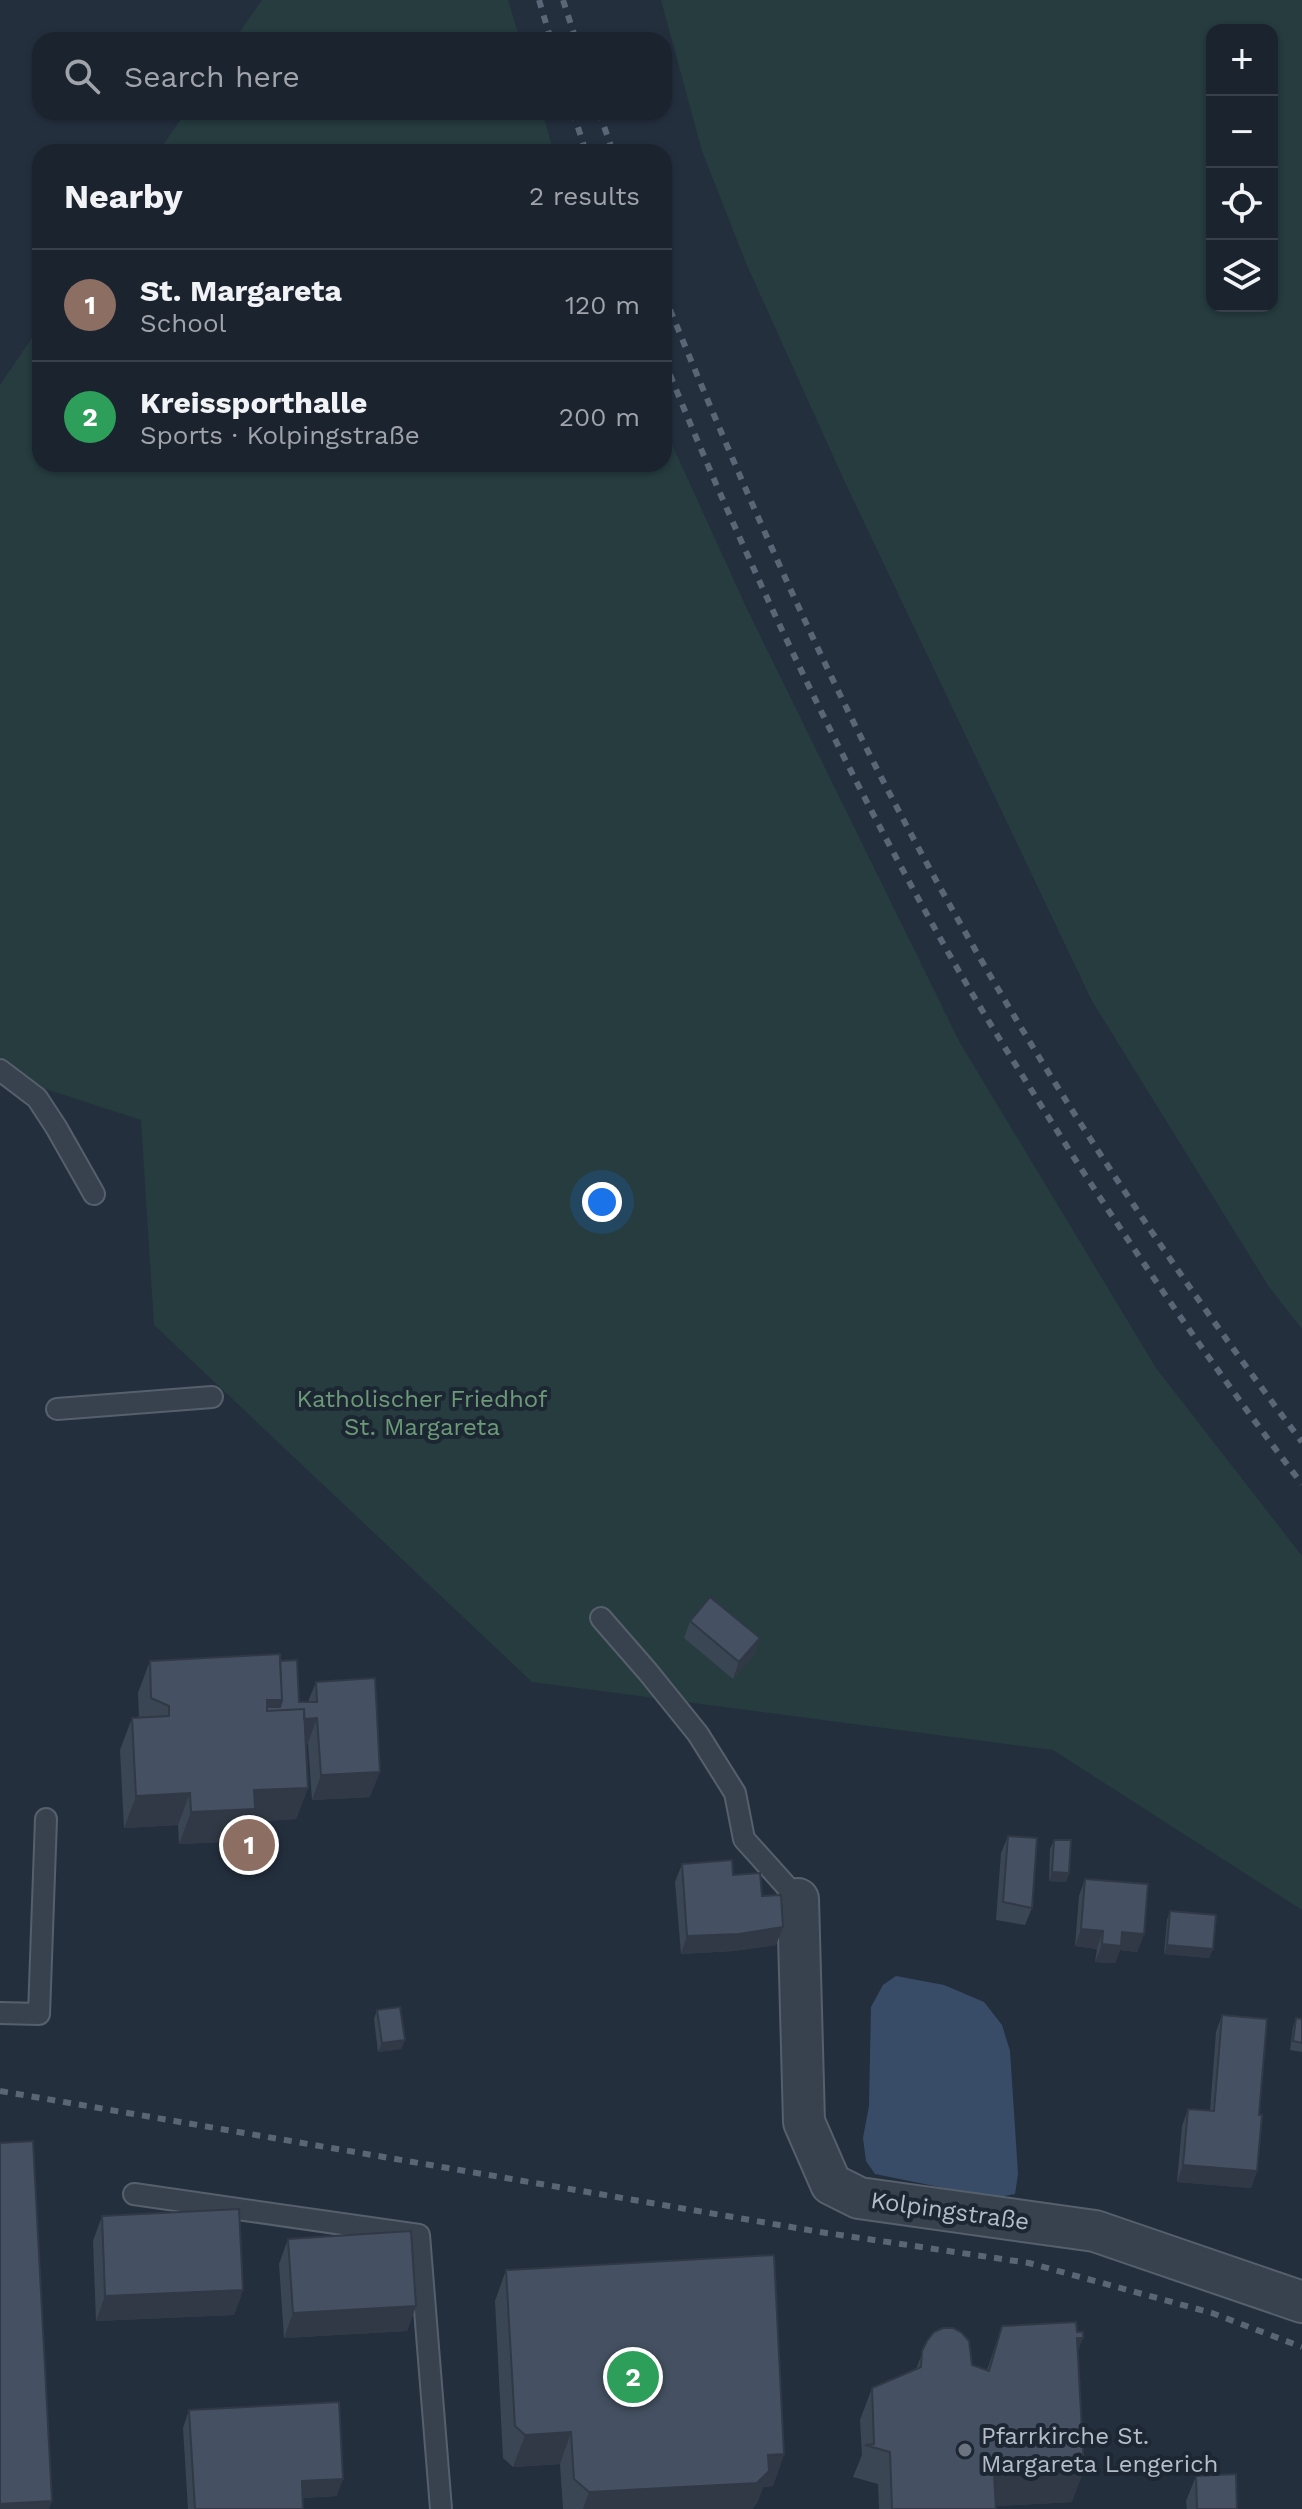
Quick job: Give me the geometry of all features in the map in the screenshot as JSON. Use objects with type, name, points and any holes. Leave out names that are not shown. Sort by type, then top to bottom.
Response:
[{"type":"street","name":"Kolpingstraße","points":[[798,1899],[804,2122],[831,2184],[859,2198],[1095,2231],[1302,2302]]},
{"type":"lane","points":[[0,1070],[37,1098],[94,1194]]},
{"type":"lane","points":[[57,1409],[212,1397]]},
{"type":"lane","points":[[601,1618],[698,1734],[735,1793],[744,1839],[798,1899]]},
{"type":"lane","points":[[0,2013],[39,2014],[46,1819]]},
{"type":"lane","points":[[134,2194],[419,2235],[441,2509]]},
{"type":"green space","points":[[262,0],[508,0],[518,32],[240,32]]},
{"type":"green space","points":[[661,0],[1302,0],[1302,1329],[1269,1287],[1092,1001],[843,478],[746,263],[702,151]]},
{"type":"green space","points":[[180,120],[544,120],[552,144],[164,144]]},
{"type":"green space","name":"Katholischer Friedhof St. Margareta","points":[[32,338],[32,472],[672,472],[672,445],[748,611],[960,1043],[1156,1368],[1302,1556],[1302,1910],[1053,1750],[532,1682],[154,1325],[141,1120],[0,1074],[0,385]]},
{"type":"water","points":[[896,1976],[944,1985],[984,2002],[1002,2025],[1010,2051],[1018,2174],[1015,2194],[994,2198],[875,2174],[866,2161],[863,2138],[869,2106],[871,2007],[883,1985]]},
{"type":"building","points":[[710,1597],[760,1638],[739,1662],[690,1621]]},
{"type":"building","points":[[280,1654],[282,1700],[267,1700],[267,1711],[304,1709],[308,1788],[254,1790],[255,1809],[191,1812],[190,1793],[136,1796],[132,1718],[169,1716],[169,1706],[151,1698],[150,1661]]},
{"type":"building","points":[[297,1660],[299,1702],[317,1702],[316,1682],[375,1678],[380,1772],[321,1775],[317,1718],[304,1719],[304,1709],[267,1711],[267,1707],[280,1707],[282,1700],[280,1661]]},
{"type":"building","points":[[1008,1836],[1037,1838],[1032,1908],[1003,1902]]},
{"type":"building","points":[[1054,1840],[1071,1840],[1069,1873],[1052,1872]]},
{"type":"building","points":[[732,1860],[733,1875],[760,1873],[762,1896],[781,1895],[783,1927],[739,1934],[687,1936],[682,1864]]},
{"type":"building","points":[[1085,1879],[1148,1884],[1144,1934],[1122,1932],[1121,1946],[1102,1944],[1103,1931],[1081,1929]]},
{"type":"building","points":[[1170,1911],[1216,1915],[1213,1949],[1167,1945]]},
{"type":"building","points":[[400,2007],[405,2040],[382,2043],[377,2010]]},
{"type":"building","points":[[1222,2015],[1267,2019],[1257,2171],[1183,2165],[1188,2109],[1214,2111]]},
{"type":"building","points":[[1296,2018],[1302,2019],[1302,2043],[1293,2041]]},
{"type":"building","points":[[33,2141],[52,2501],[0,2504],[0,2143]]},
{"type":"building","points":[[239,2209],[243,2290],[105,2296],[102,2216]]},
{"type":"building","points":[[411,2231],[416,2306],[293,2313],[288,2239]]},
{"type":"building","points":[[774,2255],[784,2454],[768,2455],[769,2471],[757,2483],[589,2492],[574,2479],[571,2432],[525,2435],[515,2426],[506,2270]]},
{"type":"building","name":"Pfarrkirche St. Margareta Lengerich","points":[[1076,2322],[1077,2332],[1083,2332],[1083,2338],[1077,2338],[1084,2470],[994,2475],[996,2509],[892,2509],[890,2452],[865,2445],[874,2444],[872,2388],[921,2367],[922,2351],[927,2341],[934,2332],[943,2328],[953,2328],[962,2333],[969,2341],[972,2365],[989,2371],[1002,2326]]},
{"type":"building","points":[[339,2402],[343,2479],[302,2481],[303,2509],[195,2509],[189,2410]]},
{"type":"building","points":[[1236,2474],[1237,2509],[1197,2509],[1196,2476]]},
{"type":"railway","points":[[539,0],[549,32]]},
{"type":"railway","points":[[563,0],[573,32]]},
{"type":"railway","points":[[576,120],[583,144]]},
{"type":"railway","points":[[602,120],[610,144]]},
{"type":"railway","points":[[672,314],[793,595],[924,859],[1076,1116],[1186,1281],[1302,1442]]},
{"type":"railway","points":[[672,379],[792,652],[863,795],[955,964],[1126,1237],[1212,1362],[1302,1484]]},
{"type":"railway","points":[[0,2091],[820,2232],[1029,2263],[1212,2313],[1302,2347]]},
{"type":"place","name":"St. Margareta","points":[[249,1845]]},
{"type":"place","name":"Kreissporthalle","points":[[633,2377]]},
{"type":"place","name":"Pfarrkirche St. Margareta Lengerich","points":[[965,2450]]}]
